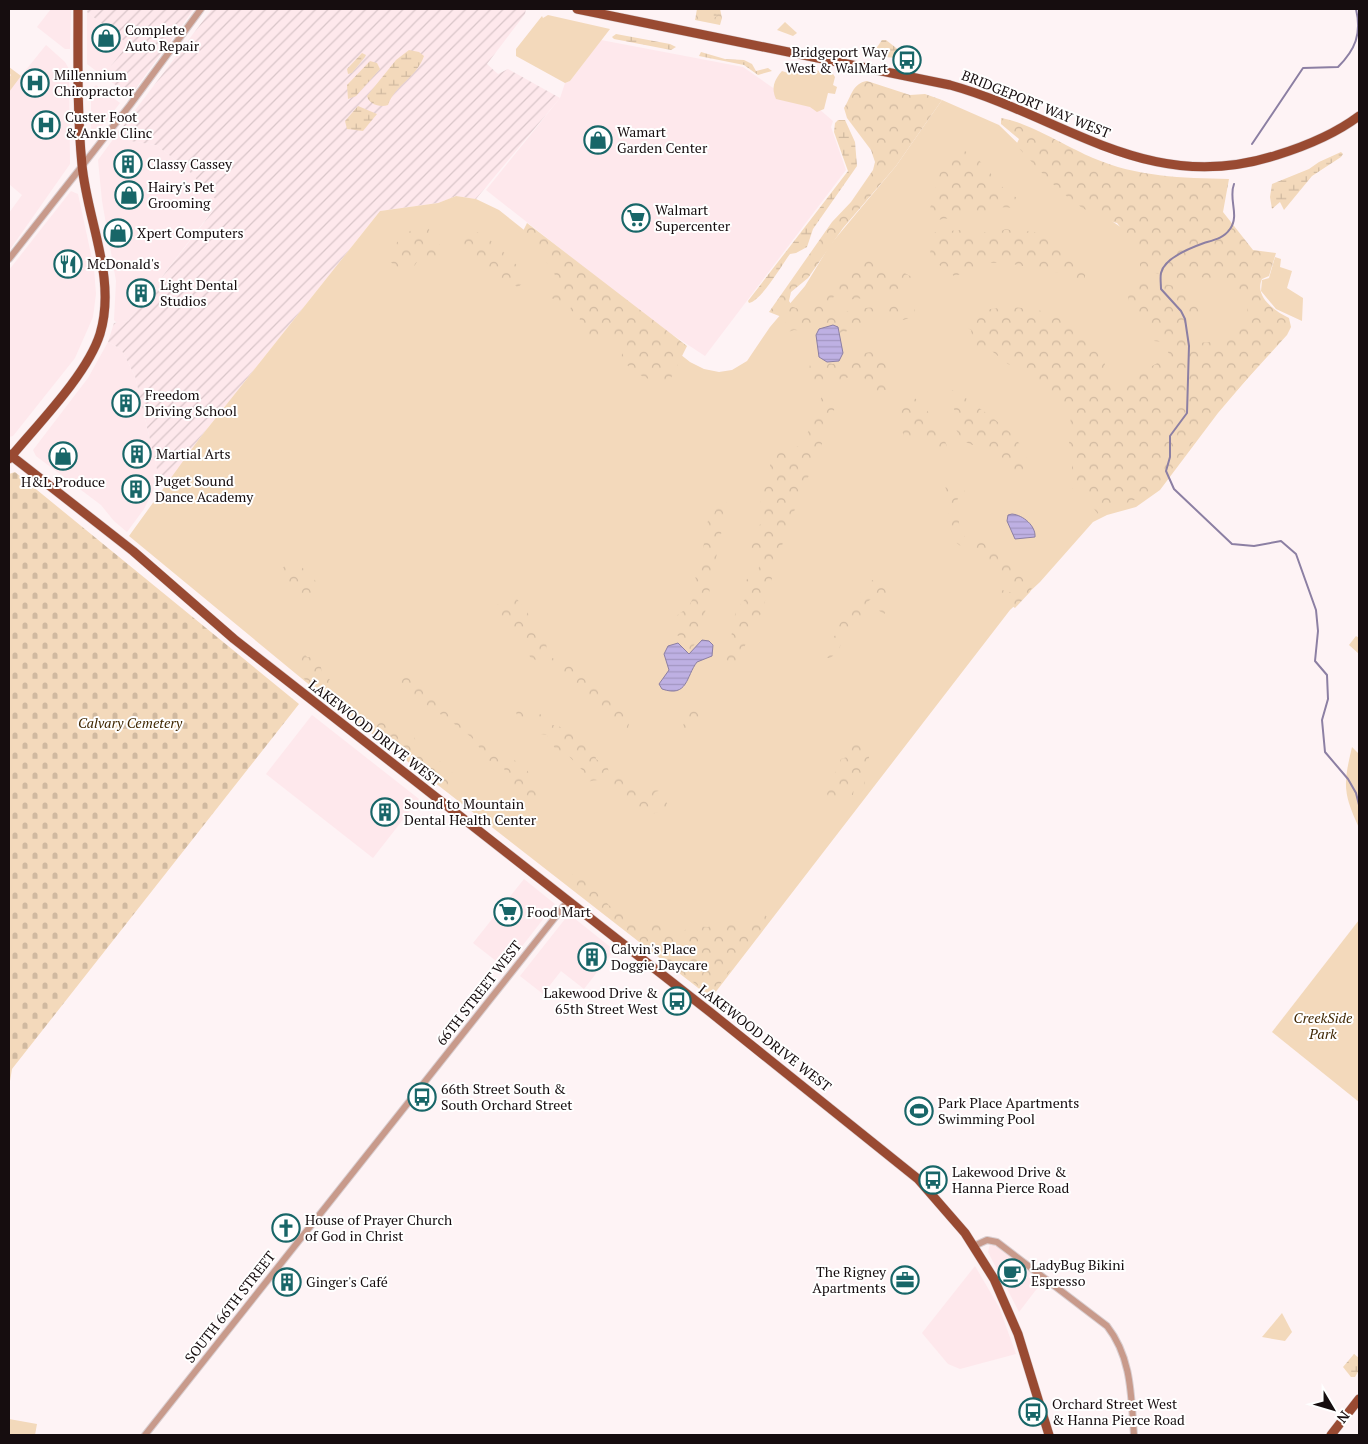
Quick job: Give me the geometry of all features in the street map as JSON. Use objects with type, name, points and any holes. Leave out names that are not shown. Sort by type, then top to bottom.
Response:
[{"type":"main road","points":[[10,457],[82,368],[100,334],[105,307],[104,288],[82,166],[78,9]]},
{"type":"main road","name":"BRIDGEPORT WAY WEST","points":[[577,9],[950,85],[984,96],[1098,145],[1144,160],[1183,166],[1232,165],[1266,159],[1311,143],[1359,116]]},
{"type":"main road","name":"LAKEWOOD DRIVE WEST","points":[[10,457],[121,541],[234,639],[892,1156],[931,1192],[974,1246],[994,1279],[1011,1316],[1049,1435]]},
{"type":"main road","points":[[1331,1435],[1359,1399]]},
{"type":"street","points":[[9,259],[201,9]]},
{"type":"street","name":"66TH STREET WEST","points":[[409,1101],[568,901]]},
{"type":"street","name":"SOUTH 66TH STREET","points":[[145,1435],[409,1101]]},
{"type":"street","points":[[974,1246],[987,1240],[997,1242],[1107,1326],[1120,1345],[1127,1362],[1134,1435]]},
{"type":"shaded area","points":[[51,9],[71,9],[70,49],[65,49],[37,27]]},
{"type":"shaded area","points":[[87,9],[194,9],[133,92],[128,94],[103,76],[128,44],[87,12]]},
{"type":"shaded area","points":[[212,9],[526,9],[525,14],[487,64],[498,74],[508,69],[560,98],[476,199],[456,196],[438,203],[380,211],[199,439],[169,482],[159,478],[135,376],[121,349],[108,342],[114,323],[128,321],[219,203],[186,168],[156,145],[130,141],[117,134]]},
{"type":"shaded area","points":[[87,12],[128,44],[103,76],[87,64]]},
{"type":"shaded area","points":[[601,40],[743,67],[789,99],[811,102],[833,121],[831,127],[846,170],[705,356],[656,324],[486,190],[560,98],[565,83],[570,81]]},
{"type":"shaded area","points":[[46,45],[65,62],[69,69],[70,164],[9,251],[9,213],[22,195],[9,184],[9,67],[21,76]]},
{"type":"shaded area","points":[[96,85],[120,103],[95,135],[91,132],[91,90]]},
{"type":"shaded area","points":[[117,134],[130,141],[156,145],[186,168],[219,202],[128,321],[117,323],[114,320],[116,281],[102,201],[98,160]]},
{"type":"shaded area","points":[[71,191],[78,194],[94,268],[96,294],[93,317],[75,358],[13,436],[9,437],[9,270]]},
{"type":"shaded area","points":[[833,325],[838,327],[843,353],[839,361],[827,362],[819,357],[816,335],[819,329]]},
{"type":"shaded area","points":[[108,342],[121,349],[135,376],[159,478],[144,509],[127,532],[114,521],[101,505],[36,456],[33,450],[88,378]]},
{"type":"shaded area","points":[[1008,515],[1020,516],[1031,525],[1035,537],[1015,539],[1007,521]]},
{"type":"shaded area","points":[[702,640],[709,641],[713,645],[712,656],[697,662],[682,688],[677,691],[662,689],[659,684],[669,670],[664,654],[668,646],[678,643],[689,654]]},
{"type":"shaded area","points":[[312,715],[419,799],[373,858],[266,774]]},
{"type":"shaded area","points":[[524,879],[555,904],[505,968],[473,943]]},
{"type":"shaded area","points":[[569,914],[614,950],[584,989],[561,971],[543,994],[520,976]]},
{"type":"shaded area","points":[[990,1244],[996,1244],[1042,1282],[1019,1312],[988,1252]]},
{"type":"shaded area","points":[[975,1266],[999,1307],[1016,1354],[960,1369],[948,1364],[922,1333]]},
{"type":"green space","points":[[697,9],[720,9],[722,18],[720,25],[695,20]]},
{"type":"green space","points":[[701,9],[715,9],[717,16],[714,18],[706,17],[700,13]]},
{"type":"green space","points":[[548,15],[610,29],[570,81],[565,83],[516,56],[516,49],[542,16],[543,18]]},
{"type":"green space","points":[[785,22],[797,33],[793,36],[777,30]]},
{"type":"green space","points":[[616,34],[670,44],[676,47],[671,50],[614,39],[612,37]]},
{"type":"green space","points":[[882,40],[886,40],[900,51],[898,58],[883,57],[873,53]]},
{"type":"green space","points":[[409,50],[419,52],[424,56],[421,63],[391,98],[388,105],[375,105],[367,96],[396,60]]},
{"type":"green space","points":[[701,52],[725,59],[744,60],[752,64],[756,71],[768,68],[772,71],[758,75],[744,65],[699,56]]},
{"type":"green space","points":[[362,53],[366,55],[365,57],[352,73],[348,74],[347,69]]},
{"type":"green space","points":[[370,61],[377,63],[380,69],[356,96],[348,99],[347,85]]},
{"type":"green space","points":[[796,66],[833,74],[835,77],[833,85],[837,87],[835,94],[828,93],[824,109],[817,112],[810,107],[776,99],[774,84],[777,78],[782,71],[788,73]]},
{"type":"green space","points":[[9,67],[21,76],[9,92],[9,78],[11,75]]},
{"type":"green space","points":[[867,81],[910,95],[925,94],[942,100],[896,166],[843,228],[808,278],[791,292],[789,301],[793,307],[805,311],[813,301],[822,297],[843,274],[857,265],[870,260],[887,268],[894,278],[899,277],[901,271],[919,281],[889,292],[863,298],[841,299],[834,296],[827,303],[838,313],[864,308],[911,305],[915,309],[914,315],[900,320],[877,312],[873,314],[868,324],[858,332],[848,330],[842,335],[836,324],[822,326],[826,317],[820,312],[805,331],[794,330],[782,334],[778,328],[780,325],[788,322],[787,319],[769,312],[832,222],[851,202],[873,170],[875,162],[871,150],[847,118],[844,108],[855,88],[862,82]]},
{"type":"green space","points":[[942,100],[999,125],[1069,193],[1139,239],[1253,289],[1258,366],[1218,413],[1160,490],[1136,507],[1107,515],[1093,522],[1040,582],[1010,610],[711,998],[312,687],[129,536],[199,439],[380,211],[438,203],[456,196],[476,199],[499,210],[690,362],[704,369],[719,372],[732,370],[747,361],[770,327],[805,286],[830,245],[896,166]]},
{"type":"green space","points":[[358,106],[377,114],[363,131],[347,129],[345,121]]},
{"type":"green space","points":[[1001,118],[1022,124],[1093,158],[1126,169],[1177,177],[1229,179],[1223,212],[1253,250],[1276,253],[1269,276],[1262,279],[1260,286],[1267,303],[1289,318],[1291,327],[1287,335],[1217,412],[1153,493],[1098,514],[1082,494],[1072,488],[1072,464],[1069,445],[1071,413],[1064,404],[1050,398],[1042,390],[1033,375],[1008,364],[993,352],[980,350],[973,346],[971,330],[964,326],[965,321],[977,313],[994,308],[1024,308],[1053,315],[1064,321],[1098,349],[1104,357],[1104,377],[1119,384],[1163,360],[1169,354],[1163,342],[1154,341],[1147,325],[1131,307],[1128,297],[1129,291],[1137,278],[1179,287],[1190,292],[1209,309],[1211,314],[1209,316],[1188,320],[1185,330],[1186,336],[1190,340],[1197,342],[1214,342],[1234,335],[1248,319],[1247,301],[1243,292],[1234,286],[1200,276],[1194,275],[1188,279],[1182,279],[1142,270],[1140,266],[1140,251],[1117,223],[1088,211],[1062,192],[1016,145],[1019,139],[1001,124]]},
{"type":"green space","points":[[838,120],[845,120],[855,142],[857,166],[813,229],[807,247],[790,254],[760,296],[749,303],[748,301],[848,171],[834,132],[835,123]]},
{"type":"green space","points":[[955,145],[978,159],[1005,190],[1017,198],[1015,208],[998,207],[983,213],[937,220],[929,212],[941,169]]},
{"type":"green space","points":[[1341,152],[1343,154],[1341,157],[1312,176],[1284,210],[1280,202],[1272,209],[1270,197],[1272,184],[1309,169]]},
{"type":"green space","points":[[527,223],[687,346],[668,384],[648,379],[630,368],[621,358],[624,346],[619,342],[610,338],[583,338],[579,330],[580,317],[570,310],[573,301],[559,301],[546,296],[557,280],[552,268],[521,235]]},
{"type":"green space","points":[[421,224],[426,224],[436,242],[448,250],[446,259],[425,259],[417,250],[414,256],[417,262],[410,272],[400,269],[389,261],[392,249],[400,239]]},
{"type":"green space","points":[[1006,229],[1014,231],[1016,236],[1031,230],[1049,241],[1055,241],[1085,269],[1085,281],[1076,282],[1069,276],[1059,273],[1001,263],[978,265],[962,274],[954,276],[938,264],[931,265],[928,259],[935,232],[962,230],[974,237],[985,232],[988,236]]},
{"type":"green space","points":[[476,232],[495,244],[516,264],[525,275],[523,283],[518,287],[503,279],[469,253],[461,239],[464,234]]},
{"type":"green space","points":[[1275,257],[1281,259],[1280,267],[1292,271],[1287,288],[1303,298],[1302,321],[1276,309],[1261,291],[1262,280],[1269,278]]},
{"type":"green space","points":[[873,352],[882,354],[893,363],[885,374],[894,388],[891,390],[879,390],[872,395],[870,393],[872,389],[862,375],[858,373],[854,373],[844,380],[819,384],[808,373],[810,365],[815,360],[833,364],[843,356],[846,358],[853,354]]},
{"type":"green space","points":[[830,390],[834,403],[833,417],[788,526],[761,614],[753,625],[737,666],[730,668],[722,652],[731,638],[736,609],[748,596],[743,583],[758,569],[762,562],[749,560],[751,530],[761,524],[761,498],[766,485],[763,481],[764,474],[770,471],[770,456],[779,451],[803,445],[823,393]]},
{"type":"green space","points":[[950,390],[956,390],[1010,432],[1025,454],[1029,467],[1018,472],[998,454],[972,445],[961,438],[953,421],[958,417],[948,397]]},
{"type":"green space","points":[[906,392],[931,415],[947,446],[945,450],[938,453],[932,450],[919,434],[908,440],[904,437],[898,417]]},
{"type":"green space","name":"Calvary Cemetery","points":[[15,472],[299,704],[12,1069],[9,1087],[9,474]]},
{"type":"green space","points":[[948,481],[962,486],[965,492],[958,498],[956,504],[960,529],[963,535],[972,542],[978,539],[996,542],[999,548],[997,552],[1005,552],[1009,555],[1010,563],[1034,583],[1030,592],[1015,608],[999,597],[1002,590],[1013,593],[1015,588],[990,563],[978,559],[954,541],[950,527],[945,482]]},
{"type":"green space","points":[[720,500],[726,500],[727,505],[700,637],[691,649],[687,649],[679,636],[676,635],[675,618],[679,613],[688,608],[693,598],[689,593],[696,585],[695,569],[703,551],[707,523],[709,517],[714,514]]},
{"type":"green space","points":[[288,563],[294,566],[299,565],[321,589],[308,601],[290,594],[288,588],[280,583],[278,572]]},
{"type":"green space","points":[[877,571],[888,574],[889,578],[884,579],[895,589],[887,598],[889,609],[884,614],[878,610],[878,601],[873,597],[864,609],[857,630],[848,629],[837,653],[830,658],[820,658],[819,655],[837,634],[837,628],[868,582],[876,579]]},
{"type":"green space","points":[[516,598],[538,628],[547,636],[546,655],[567,665],[575,661],[580,667],[580,674],[586,677],[590,685],[602,689],[602,692],[611,693],[630,716],[628,730],[581,698],[562,675],[530,657],[526,646],[509,619],[492,613],[493,607],[508,599]]},
{"type":"green space","points":[[1356,636],[1359,638],[1359,654],[1349,645]]},
{"type":"green space","points":[[302,651],[307,657],[314,657],[320,662],[322,673],[336,685],[335,688],[325,690],[317,683],[312,684],[301,677],[302,669],[296,662]]},
{"type":"green space","points":[[407,673],[434,696],[453,718],[480,734],[526,769],[537,784],[537,798],[534,801],[506,779],[504,767],[499,763],[487,760],[472,738],[414,696],[396,680],[397,676]]},
{"type":"green space","points":[[523,703],[530,709],[537,710],[549,725],[569,730],[588,741],[594,750],[596,759],[600,762],[605,762],[612,780],[615,779],[614,774],[617,770],[625,771],[638,786],[643,786],[646,794],[649,793],[649,779],[653,778],[663,785],[662,790],[655,792],[656,796],[666,801],[668,806],[665,811],[651,814],[637,809],[629,804],[616,790],[602,781],[593,780],[583,784],[583,771],[566,753],[556,750],[547,735],[539,734],[540,729],[543,728],[531,719],[524,721],[517,719],[516,710]]},
{"type":"green space","points":[[699,707],[711,713],[707,719],[701,717],[693,728],[681,732],[684,723],[680,718],[680,713]]},
{"type":"green space","points":[[357,710],[369,721],[374,719],[378,711],[401,731],[414,737],[420,748],[432,754],[434,761],[443,762],[443,767],[454,774],[464,774],[462,779],[457,780],[454,785],[450,785],[446,789],[353,717],[354,712]]},
{"type":"green space","points":[[855,739],[869,750],[869,759],[873,772],[865,772],[865,785],[855,781],[853,795],[846,796],[843,801],[835,801],[828,798],[827,793],[841,759],[847,757],[849,753],[844,749],[844,743]]},
{"type":"green space","points":[[1352,747],[1359,754],[1359,828],[1347,797],[1346,789],[1347,771]]},
{"type":"green space","points":[[573,874],[600,890],[604,894],[607,903],[614,909],[632,920],[647,926],[651,923],[681,932],[693,926],[708,927],[718,922],[729,921],[736,925],[764,914],[769,919],[711,996],[574,888],[570,877]]},
{"type":"green space","name":"CreekSide Park","points":[[1359,920],[1359,1102],[1272,1032]]},
{"type":"green space","points":[[1282,1313],[1292,1332],[1285,1341],[1262,1337]]},
{"type":"green space","points":[[1354,1354],[1359,1358],[1359,1370],[1355,1377],[1351,1377],[1343,1367]]},
{"type":"green space","points":[[9,1419],[37,1424],[35,1435],[9,1435]]},
{"type":"waterway","points":[[1252,144],[1303,68],[1338,67],[1344,61],[1356,41],[1358,26],[1356,9]]},
{"type":"waterway","points":[[1234,184],[1232,195],[1234,218],[1228,232],[1225,235],[1178,254],[1167,263],[1161,273],[1161,289],[1181,311],[1185,319],[1189,346],[1187,413],[1170,436],[1170,457],[1166,471],[1174,489],[1232,544],[1254,546],[1281,541],[1296,554],[1316,610],[1318,631],[1315,661],[1327,675],[1328,699],[1322,720],[1325,752],[1348,779],[1356,793],[1359,805]]},
{"type":"place","name":"Complete Auto Repair","points":[[106,38]]},
{"type":"place","name":"Bridgeport Way West & WalMart","points":[[907,60]]},
{"type":"place","name":"Millennium Chiropractor","points":[[35,83]]},
{"type":"place","name":"Custer Foot & Ankle Clinc","points":[[46,125]]},
{"type":"place","name":"Wamart Garden Center","points":[[598,140]]},
{"type":"place","name":"Classy Cassey","points":[[128,164]]},
{"type":"place","name":"Hairy's Pet Grooming","points":[[129,195]]},
{"type":"place","name":"Walmart Supercenter","points":[[636,218]]},
{"type":"place","name":"Xpert Computers","points":[[118,233]]},
{"type":"place","name":"McDonald's","points":[[68,264]]},
{"type":"place","name":"Light Dental Studios","points":[[141,293]]},
{"type":"place","name":"Freedom Driving School","points":[[126,403]]},
{"type":"place","name":"Martial Arts","points":[[137,454]]},
{"type":"place","name":"H&L Produce","points":[[63,456]]},
{"type":"place","name":"Puget Sound Dance Academy","points":[[136,489]]},
{"type":"place","name":"Sound to Mountain Dental Health Center","points":[[385,812]]},
{"type":"place","name":"Food Mart","points":[[508,912]]},
{"type":"place","name":"Calvin's Place Doggie Daycare","points":[[592,957]]},
{"type":"place","name":"Lakewood Drive & 65th Street West","points":[[677,1001]]},
{"type":"place","name":"66th Street South & South Orchard Street","points":[[422,1097]]},
{"type":"place","name":"Park Place Apartments Swimming Pool","points":[[919,1111]]},
{"type":"place","name":"Lakewood Drive & Hanna Pierce Road","points":[[933,1180]]},
{"type":"place","name":"House of Prayer Church of God in Christ","points":[[286,1228]]},
{"type":"place","name":"LadyBug Bikini Espresso","points":[[1012,1273]]},
{"type":"place","name":"The Rigney Apartments","points":[[905,1280]]},
{"type":"place","name":"Ginger's Café","points":[[287,1282]]},
{"type":"place","name":"Orchard Street West & Hanna Pierce Road","points":[[1033,1412]]}]
